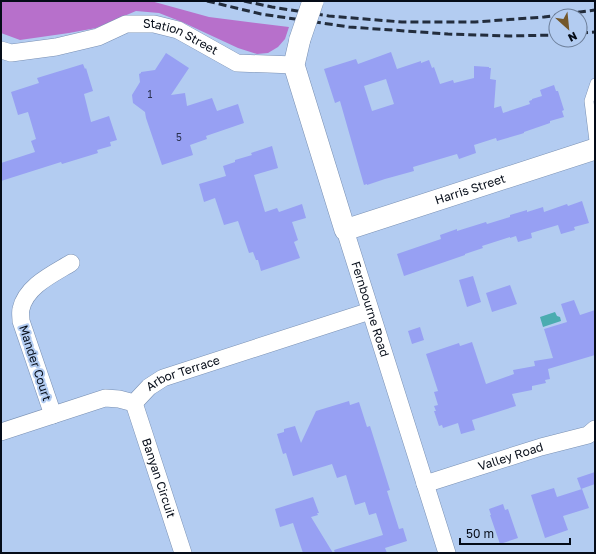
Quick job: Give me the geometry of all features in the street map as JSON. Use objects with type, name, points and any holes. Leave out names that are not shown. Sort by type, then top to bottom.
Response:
[{"type":"street","points":[[294,65],[300,38],[313,1]]},
{"type":"street","name":"Station Street","points":[[1,50],[11,53],[56,47],[98,37],[126,24],[154,24],[178,30],[237,63],[294,65]]},
{"type":"street","name":"Fernbourne Road","points":[[294,65],[447,553]]},
{"type":"street","name":"Harris Street","points":[[345,230],[595,149]]},
{"type":"street","name":"Mander Court","points":[[53,415],[21,321],[21,309],[27,296],[39,282],[71,263]]},
{"type":"street","name":"Arbor Terrace","points":[[1,432],[105,398],[119,399],[134,403],[149,387],[163,378],[370,311]]},
{"type":"street","name":"Banyan Circuit","points":[[134,403],[183,553]]},
{"type":"street","name":"Valley Road","points":[[425,484],[541,447],[588,435],[595,428]]},
{"type":"lane","points":[[595,83],[589,101],[595,149]]},
{"type":"shaded area","points":[[1,1],[151,1],[209,17],[289,27],[285,39],[278,47],[268,53],[257,54],[238,48],[159,13],[136,11],[96,28],[20,40],[1,33]]},
{"type":"shaded area","points":[[555,312],[557,316],[560,317],[561,321],[543,327],[540,317]]},
{"type":"building","points":[[391,52],[397,69],[421,61],[421,63],[429,60],[432,68],[434,67],[440,84],[453,80],[454,83],[474,78],[474,66],[489,67],[491,68],[490,79],[496,80],[494,108],[501,106],[503,113],[530,104],[529,101],[532,99],[542,96],[540,90],[554,85],[556,91],[558,91],[564,110],[562,111],[564,117],[550,121],[550,123],[521,134],[497,141],[496,138],[474,145],[476,153],[459,159],[457,154],[413,167],[414,171],[364,185],[340,101],[335,103],[324,69],[356,59],[358,64]],"holes":[[[386,79],[394,104],[372,111],[364,86]]]},
{"type":"building","points":[[166,53],[189,68],[171,95],[185,93],[187,106],[212,98],[217,111],[238,104],[244,123],[206,136],[207,139],[190,145],[193,155],[162,165],[145,112],[133,103],[132,95],[140,82],[139,74],[141,72],[155,70]]},
{"type":"building","points":[[83,64],[85,69],[86,68],[93,91],[84,94],[91,122],[109,116],[117,140],[110,142],[111,146],[97,150],[98,153],[62,164],[61,162],[1,181],[1,163],[35,152],[31,141],[36,139],[28,112],[18,115],[11,92],[39,83],[37,78]]},
{"type":"building","points":[[272,146],[278,168],[254,175],[265,212],[277,208],[279,212],[302,204],[306,218],[292,222],[298,240],[294,242],[300,258],[261,271],[258,260],[256,260],[253,252],[249,253],[238,221],[224,225],[215,198],[204,202],[199,184],[226,176],[223,166],[235,162],[235,160],[252,155],[251,153]]},
{"type":"building","points":[[582,201],[589,223],[574,227],[575,230],[561,234],[558,225],[531,233],[532,238],[518,242],[516,236],[510,237],[482,246],[483,248],[465,255],[404,276],[397,254],[441,239],[440,235],[486,222],[487,224],[527,210],[527,212],[543,207],[544,212],[567,204],[568,206]]},
{"type":"building","points":[[473,276],[481,302],[467,307],[459,280]]},
{"type":"building","points":[[510,285],[517,304],[492,312],[486,293]]},
{"type":"building","points":[[574,300],[580,315],[595,310],[595,355],[548,369],[550,379],[545,380],[546,383],[532,386],[532,390],[512,394],[516,406],[472,420],[475,430],[461,434],[458,423],[443,428],[442,425],[439,426],[434,411],[436,411],[434,406],[438,405],[434,392],[438,391],[426,354],[459,343],[460,346],[472,342],[486,384],[514,374],[513,370],[535,366],[534,361],[553,358],[544,329],[567,322],[561,304]]},
{"type":"building","points":[[420,327],[424,340],[412,344],[408,331]]},
{"type":"building","points":[[349,401],[350,405],[359,402],[367,427],[370,426],[390,490],[387,491],[399,529],[403,528],[407,541],[385,548],[387,553],[335,553],[334,550],[383,535],[376,513],[369,515],[365,502],[355,505],[346,475],[337,478],[332,464],[293,476],[286,453],[283,454],[277,434],[284,432],[284,429],[295,426],[301,443],[316,411]]},
{"type":"building","points":[[595,472],[595,484],[581,489],[577,478]]},
{"type":"building","points":[[554,488],[557,497],[582,489],[589,508],[563,516],[568,530],[545,538],[531,495]]},
{"type":"building","points":[[313,497],[319,513],[317,513],[318,515],[311,517],[333,553],[303,553],[293,523],[280,527],[275,509]]},
{"type":"building","points":[[503,504],[505,510],[508,509],[518,538],[500,544],[489,509]]},
{"type":"railway","points":[[207,1],[261,14],[349,27],[448,34],[508,36],[548,35]]},
{"type":"railway","points":[[244,1],[329,16],[402,22],[475,22],[544,17],[595,10]]},
{"type":"railway","points":[[588,32],[595,32]]}]
